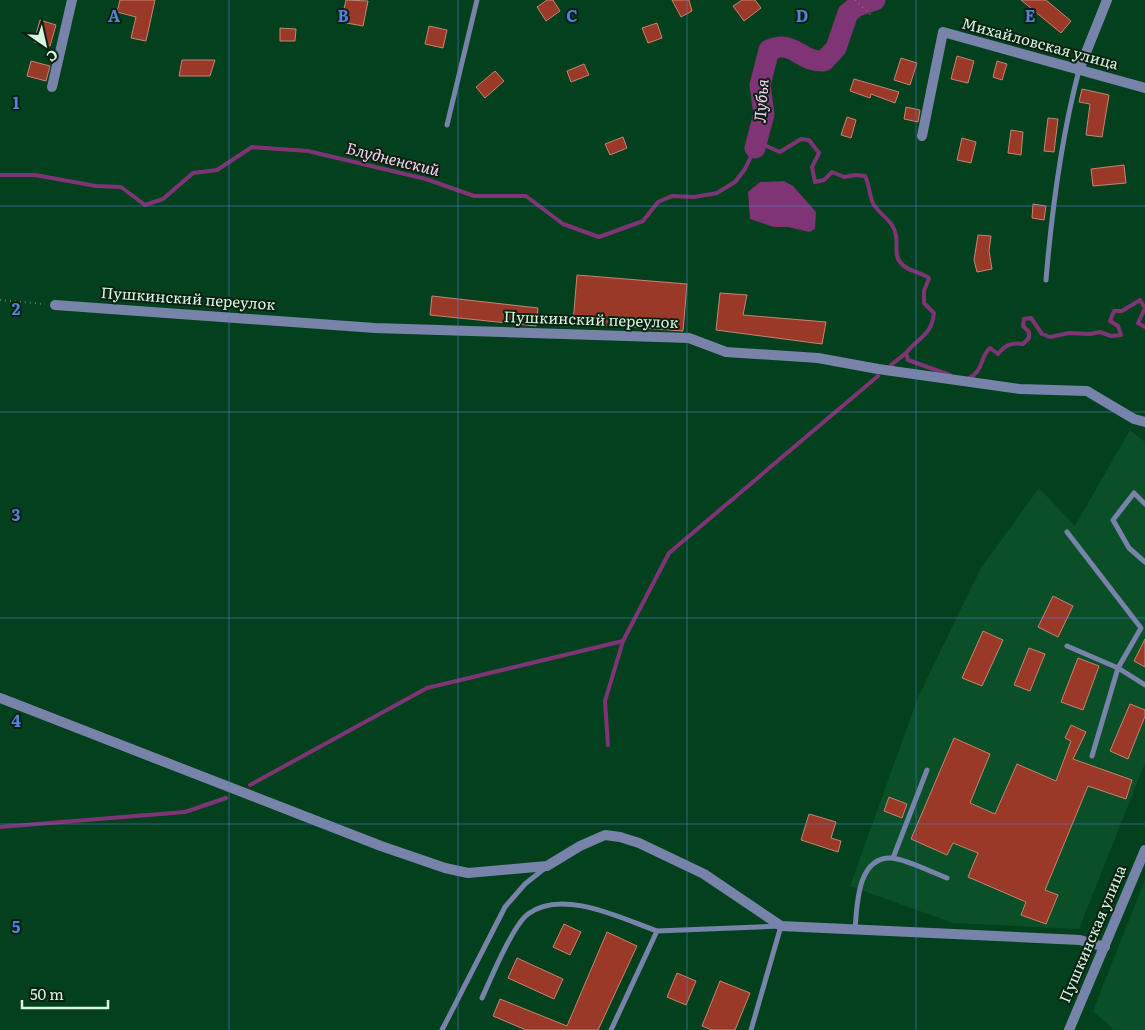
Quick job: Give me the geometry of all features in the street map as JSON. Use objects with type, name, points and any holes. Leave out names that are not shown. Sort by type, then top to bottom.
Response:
[{"type":"street","points":[[52,87],[72,0]]},
{"type":"street","points":[[1079,70],[1107,0]]},
{"type":"street","name":"Михайловская улица","points":[[922,136],[943,32],[1145,88]]},
{"type":"street","name":"Пушкинский переулок","points":[[55,305],[375,328],[689,338],[726,352],[818,358],[1020,389],[1087,391],[1134,419],[1145,422]]},
{"type":"street","points":[[0,698],[381,846],[445,868],[468,873],[547,866],[580,846],[605,835],[639,843],[704,874],[782,926],[1080,940],[1105,947]]},
{"type":"street","name":"Пушкинская улица","points":[[1069,1030],[1145,850]]},
{"type":"lane","points":[[447,125],[477,0]]},
{"type":"lane","points":[[1046,280],[1053,197],[1066,116],[1079,70]]},
{"type":"lane","points":[[1145,504],[1134,493],[1114,520],[1129,548],[1145,562]]},
{"type":"lane","points":[[1067,532],[1141,628],[1118,668],[1092,756]]},
{"type":"lane","points":[[1067,646],[1118,668],[1145,685]]},
{"type":"lane","points":[[892,858],[928,770]]},
{"type":"lane","points":[[855,930],[859,890],[866,874],[878,860],[892,858],[947,878]]},
{"type":"lane","points":[[442,1030],[505,907],[525,884],[547,866]]},
{"type":"lane","points":[[482,998],[518,927],[527,914],[541,907],[571,904],[595,909],[657,932],[782,926],[751,1030]]},
{"type":"lane","points":[[611,1030],[657,932]]},
{"type":"path","points":[[856,0],[871,15]]},
{"type":"path","points":[[0,300],[55,305]]},
{"type":"shaded area","points":[[784,181],[793,186],[816,212],[815,229],[809,232],[788,227],[774,227],[750,219],[748,192],[760,182]]},
{"type":"shaded area","points":[[1130,430],[1145,442],[1145,763],[1079,929],[953,923],[850,886],[919,695],[981,568],[1039,488],[1075,526]]},
{"type":"shaded area","points":[[1145,880],[1145,1030],[1114,1030],[1093,1011]]},
{"type":"building","points":[[120,0],[155,0],[146,41],[131,38],[136,17],[117,12]]},
{"type":"building","points":[[346,0],[368,1],[363,26],[341,22]]},
{"type":"building","points":[[547,0],[553,0],[560,11],[546,21],[537,7]]},
{"type":"building","points":[[672,0],[689,0],[692,11],[681,17]]},
{"type":"building","points":[[742,0],[755,0],[761,8],[744,21],[733,6]]},
{"type":"building","points":[[1021,0],[1046,0],[1071,21],[1061,33]]},
{"type":"building","points":[[40,20],[56,25],[50,46],[34,42]]},
{"type":"building","points":[[657,23],[662,38],[648,43],[642,28]]},
{"type":"building","points":[[429,26],[447,30],[443,48],[425,44]]},
{"type":"building","points":[[280,28],[296,29],[295,41],[280,41]]},
{"type":"building","points":[[957,56],[974,61],[968,83],[951,79]]},
{"type":"building","points":[[901,58],[917,63],[910,85],[894,80]]},
{"type":"building","points":[[182,60],[215,60],[210,76],[179,76]]},
{"type":"building","points":[[31,61],[50,66],[46,81],[27,76]]},
{"type":"building","points":[[997,61],[1007,64],[1002,80],[993,77]]},
{"type":"building","points":[[584,64],[589,75],[571,82],[567,71]]},
{"type":"building","points":[[495,71],[504,81],[485,98],[476,87]]},
{"type":"building","points":[[854,79],[899,92],[895,103],[871,94],[870,98],[850,91]]},
{"type":"building","points":[[1082,89],[1109,95],[1102,137],[1086,135],[1090,104],[1079,102]]},
{"type":"building","points":[[906,107],[920,110],[918,122],[904,119]]},
{"type":"building","points":[[847,117],[856,120],[851,138],[841,135]]},
{"type":"building","points":[[1048,118],[1058,119],[1054,152],[1044,151]]},
{"type":"building","points":[[1011,130],[1023,132],[1021,155],[1008,153]]},
{"type":"building","points":[[623,137],[627,148],[610,155],[605,144]]},
{"type":"building","points":[[962,138],[976,142],[971,163],[957,160]]},
{"type":"building","points":[[1124,165],[1126,183],[1093,186],[1091,169]]},
{"type":"building","points":[[1033,204],[1046,206],[1044,220],[1032,218]]},
{"type":"building","points":[[978,235],[991,236],[989,251],[992,269],[977,272],[974,260]]},
{"type":"building","points":[[577,275],[687,284],[683,331],[573,323]]},
{"type":"building","points":[[720,293],[747,295],[743,315],[826,322],[822,344],[716,330]]},
{"type":"building","points":[[432,296],[538,308],[536,326],[430,315]]},
{"type":"building","points":[[1053,596],[1073,606],[1058,637],[1038,627]]},
{"type":"building","points":[[983,631],[1003,640],[982,686],[962,678]]},
{"type":"building","points":[[1145,639],[1145,667],[1134,661]]},
{"type":"building","points":[[1029,648],[1045,654],[1030,691],[1014,685]]},
{"type":"building","points":[[1078,658],[1099,666],[1083,710],[1061,702]]},
{"type":"building","points":[[1130,704],[1145,710],[1145,716],[1128,759],[1110,751]]},
{"type":"building","points":[[1071,725],[1086,732],[1073,759],[1132,780],[1126,799],[1088,786],[1045,890],[1058,895],[1046,924],[1021,915],[1026,902],[968,877],[978,853],[953,843],[947,855],[911,839],[954,738],[990,754],[970,803],[995,814],[1017,764],[1056,781],[1071,741],[1065,738]]},
{"type":"building","points":[[889,797],[907,804],[902,818],[884,811]]},
{"type":"building","points":[[809,814],[836,822],[831,838],[841,841],[838,852],[801,840]]},
{"type":"building","points":[[564,924],[581,932],[570,955],[553,947]]},
{"type":"building","points":[[607,932],[637,946],[598,1030],[526,1030],[493,1016],[500,999],[567,1026]]},
{"type":"building","points":[[517,958],[563,979],[554,999],[508,978]]},
{"type":"building","points":[[677,973],[696,981],[686,1005],[667,997]]},
{"type":"building","points":[[720,981],[750,993],[735,1030],[712,1030],[702,1026]]},
{"type":"waterway","name":"Лубья","points":[[755,148],[764,114],[760,85],[769,50],[785,47],[808,58],[824,61],[836,48],[848,13],[857,6],[875,0]]},
{"type":"waterway","name":"Блудненский","points":[[0,175],[35,175],[96,186],[121,187],[145,205],[163,199],[193,173],[217,170],[252,147],[308,151],[426,179],[474,196],[526,196],[563,224],[599,237],[643,221],[658,202],[672,196],[694,197],[717,193],[735,182],[745,169],[755,148],[764,145],[780,152],[801,139],[809,140],[819,153],[812,167],[815,182],[824,180],[832,172],[844,177],[865,176],[874,205],[895,231],[898,259],[906,268],[929,278],[924,291],[924,303],[934,313],[933,320],[928,331],[906,353],[908,360],[950,375]]},
{"type":"waterway","points":[[969,378],[980,368],[990,348],[998,354],[1006,346],[1015,343],[1023,344],[1029,338],[1029,332],[1023,326],[1024,319],[1031,318],[1042,334],[1050,337],[1069,333],[1090,334],[1100,332],[1111,336],[1121,335],[1118,326],[1110,321],[1114,311],[1122,311],[1140,300],[1145,308],[1138,323],[1145,327]]},
{"type":"waterway","points":[[891,365],[906,353]]},
{"type":"waterway","points":[[250,785],[427,688],[623,641],[669,553],[878,376]]},
{"type":"waterway","points":[[608,745],[605,701],[623,641]]},
{"type":"waterway","points":[[0,827],[185,812],[226,798]]}]
